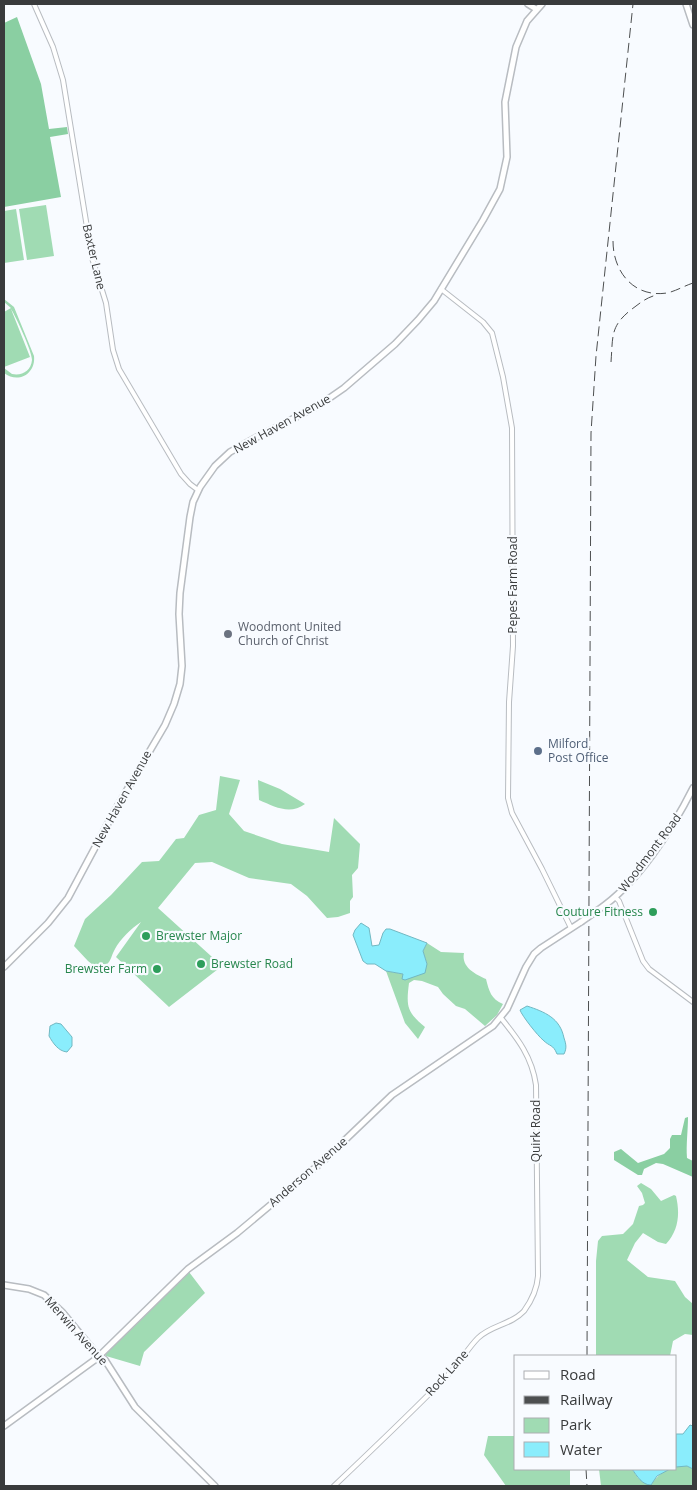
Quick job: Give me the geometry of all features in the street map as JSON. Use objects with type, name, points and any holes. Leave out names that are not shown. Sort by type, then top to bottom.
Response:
[{"type":"main road","points":[[528,4],[536,9]]},
{"type":"main road","name":"New Haven Avenue","points":[[4,967],[48,923],[68,898],[114,812],[165,725],[176,700],[182,666],[179,614],[180,593],[190,517],[198,490],[211,471],[230,452],[257,436],[318,406],[344,388],[406,333],[425,313],[492,205],[501,185],[506,157],[505,102],[519,38],[527,20],[542,4]]},
{"type":"main road","points":[[686,4],[693,25]]},
{"type":"main road","name":"Woodmont Road","points":[[598,910],[616,898],[666,836],[693,788]]},
{"type":"main road","name":"Anderson Avenue","points":[[4,1426],[99,1356],[188,1269],[237,1232],[322,1162],[392,1095],[483,1034],[501,1018],[534,954],[598,910]]},
{"type":"main road","name":"Merwin Avenue","points":[[4,1285],[29,1289],[44,1295],[57,1307],[99,1356],[105,1360],[135,1407],[215,1486]]},
{"type":"street","name":"Baxter Lane","points":[[34,4],[53,47],[63,80],[92,258],[107,310],[118,369],[181,474],[198,490]]},
{"type":"street","name":"Pepes Farm Road","points":[[441,289],[483,322],[490,330],[511,415],[513,646],[509,702],[508,798],[512,814],[571,928]]},
{"type":"street","points":[[616,898],[619,901],[643,961],[649,969],[693,1002]]},
{"type":"street","name":"Quirk Road","points":[[501,1018],[525,1050],[532,1064],[535,1076],[538,1255]]},
{"type":"street","name":"Rock Lane","points":[[334,1486],[450,1373],[478,1338],[488,1331],[511,1321],[522,1312],[536,1290],[538,1255]]},
{"type":"green space","points":[[17,17],[41,84],[49,129],[67,127],[68,134],[50,137],[61,197],[4,207],[4,23]]},
{"type":"green space","points":[[46,205],[54,256],[27,260],[19,209]]},
{"type":"green space","points":[[16,209],[24,260],[4,263],[4,211]]},
{"type":"green space","points":[[4,299],[14,307],[34,356],[34,362],[29,372],[15,378],[4,373],[4,368],[12,374],[22,373],[28,370],[32,360],[23,334],[11,309],[30,357],[4,367],[4,312],[11,308],[4,302]]},
{"type":"green space","points":[[220,776],[240,780],[229,814],[244,831],[282,844],[329,852],[334,818],[360,844],[358,868],[352,875],[353,897],[350,901],[350,913],[327,918],[307,896],[291,884],[249,878],[212,862],[195,863],[158,908],[222,966],[169,1007],[116,957],[141,922],[123,938],[109,961],[102,967],[97,968],[74,946],[85,919],[142,862],[159,861],[176,839],[184,838],[199,815],[216,810]]},
{"type":"green space","points":[[258,780],[280,789],[305,804],[294,809],[282,809],[259,800]]},
{"type":"green space","points":[[427,943],[441,952],[464,953],[467,966],[473,972],[486,979],[491,994],[503,1004],[497,1015],[485,1026],[465,1009],[456,1006],[438,987],[414,980],[409,983],[408,1004],[411,1013],[425,1027],[418,1039],[405,1023],[386,971],[403,974],[427,964],[423,951]]},
{"type":"green space","points":[[688,1117],[687,1158],[693,1161],[693,1177],[663,1164],[656,1163],[644,1169],[642,1175],[638,1175],[614,1160],[614,1152],[621,1149],[638,1163],[664,1154],[670,1148],[672,1135],[681,1135],[685,1118]]},
{"type":"green space","points":[[641,1183],[651,1189],[661,1201],[674,1195],[676,1196],[677,1221],[674,1233],[666,1244],[658,1242],[643,1233],[635,1243],[627,1260],[648,1277],[675,1281],[685,1297],[693,1304],[693,1335],[685,1334],[673,1341],[670,1355],[596,1355],[596,1261],[598,1241],[602,1236],[623,1234],[633,1224],[639,1206],[645,1203],[642,1193],[637,1186]]},
{"type":"green space","points":[[189,1272],[205,1293],[144,1352],[140,1366],[106,1356],[106,1354]]},
{"type":"green space","points":[[488,1436],[514,1436],[514,1470],[570,1470],[570,1486],[506,1486],[484,1455]]},
{"type":"green space","points":[[677,1466],[687,1466],[693,1469],[693,1486],[601,1486],[599,1470],[633,1470],[638,1478],[651,1485],[661,1474],[668,1470],[677,1470]]},
{"type":"water","points":[[361,923],[369,928],[372,946],[379,945],[386,929],[427,943],[423,951],[427,964],[425,973],[405,980],[402,979],[403,974],[386,971],[375,964],[367,964],[363,961],[353,935]]},
{"type":"water","points":[[527,1006],[546,1013],[559,1025],[566,1044],[564,1054],[557,1054],[553,1047],[545,1042],[530,1026],[520,1010]]},
{"type":"water","points":[[56,1023],[61,1024],[72,1037],[72,1046],[67,1052],[58,1048],[49,1036],[50,1026]]},
{"type":"water","points":[[690,1425],[693,1426],[693,1469],[687,1466],[677,1467],[677,1434],[683,1434]]},
{"type":"water","points":[[633,1470],[668,1470],[657,1476],[651,1485],[642,1482]]},
{"type":"railway","points":[[587,1355],[591,433],[596,356],[633,4]]},
{"type":"railway","points":[[613,241],[614,252],[621,272],[635,287],[655,293],[667,293],[693,283]]},
{"type":"railway","points":[[611,362],[616,326],[625,315],[641,302],[657,295]]},
{"type":"railway","points":[[586,1470],[587,1486]]},
{"type":"place","name":"Woodmont United Church of Christ","points":[[228,634]]},
{"type":"place","name":"Milford Post Office","points":[[538,751]]},
{"type":"place","name":"Couture Fitness","points":[[653,912]]},
{"type":"place","name":"Brewster Major","points":[[146,936]]},
{"type":"place","name":"Brewster Road","points":[[201,964]]},
{"type":"place","name":"Brewster Farm","points":[[157,969]]}]
